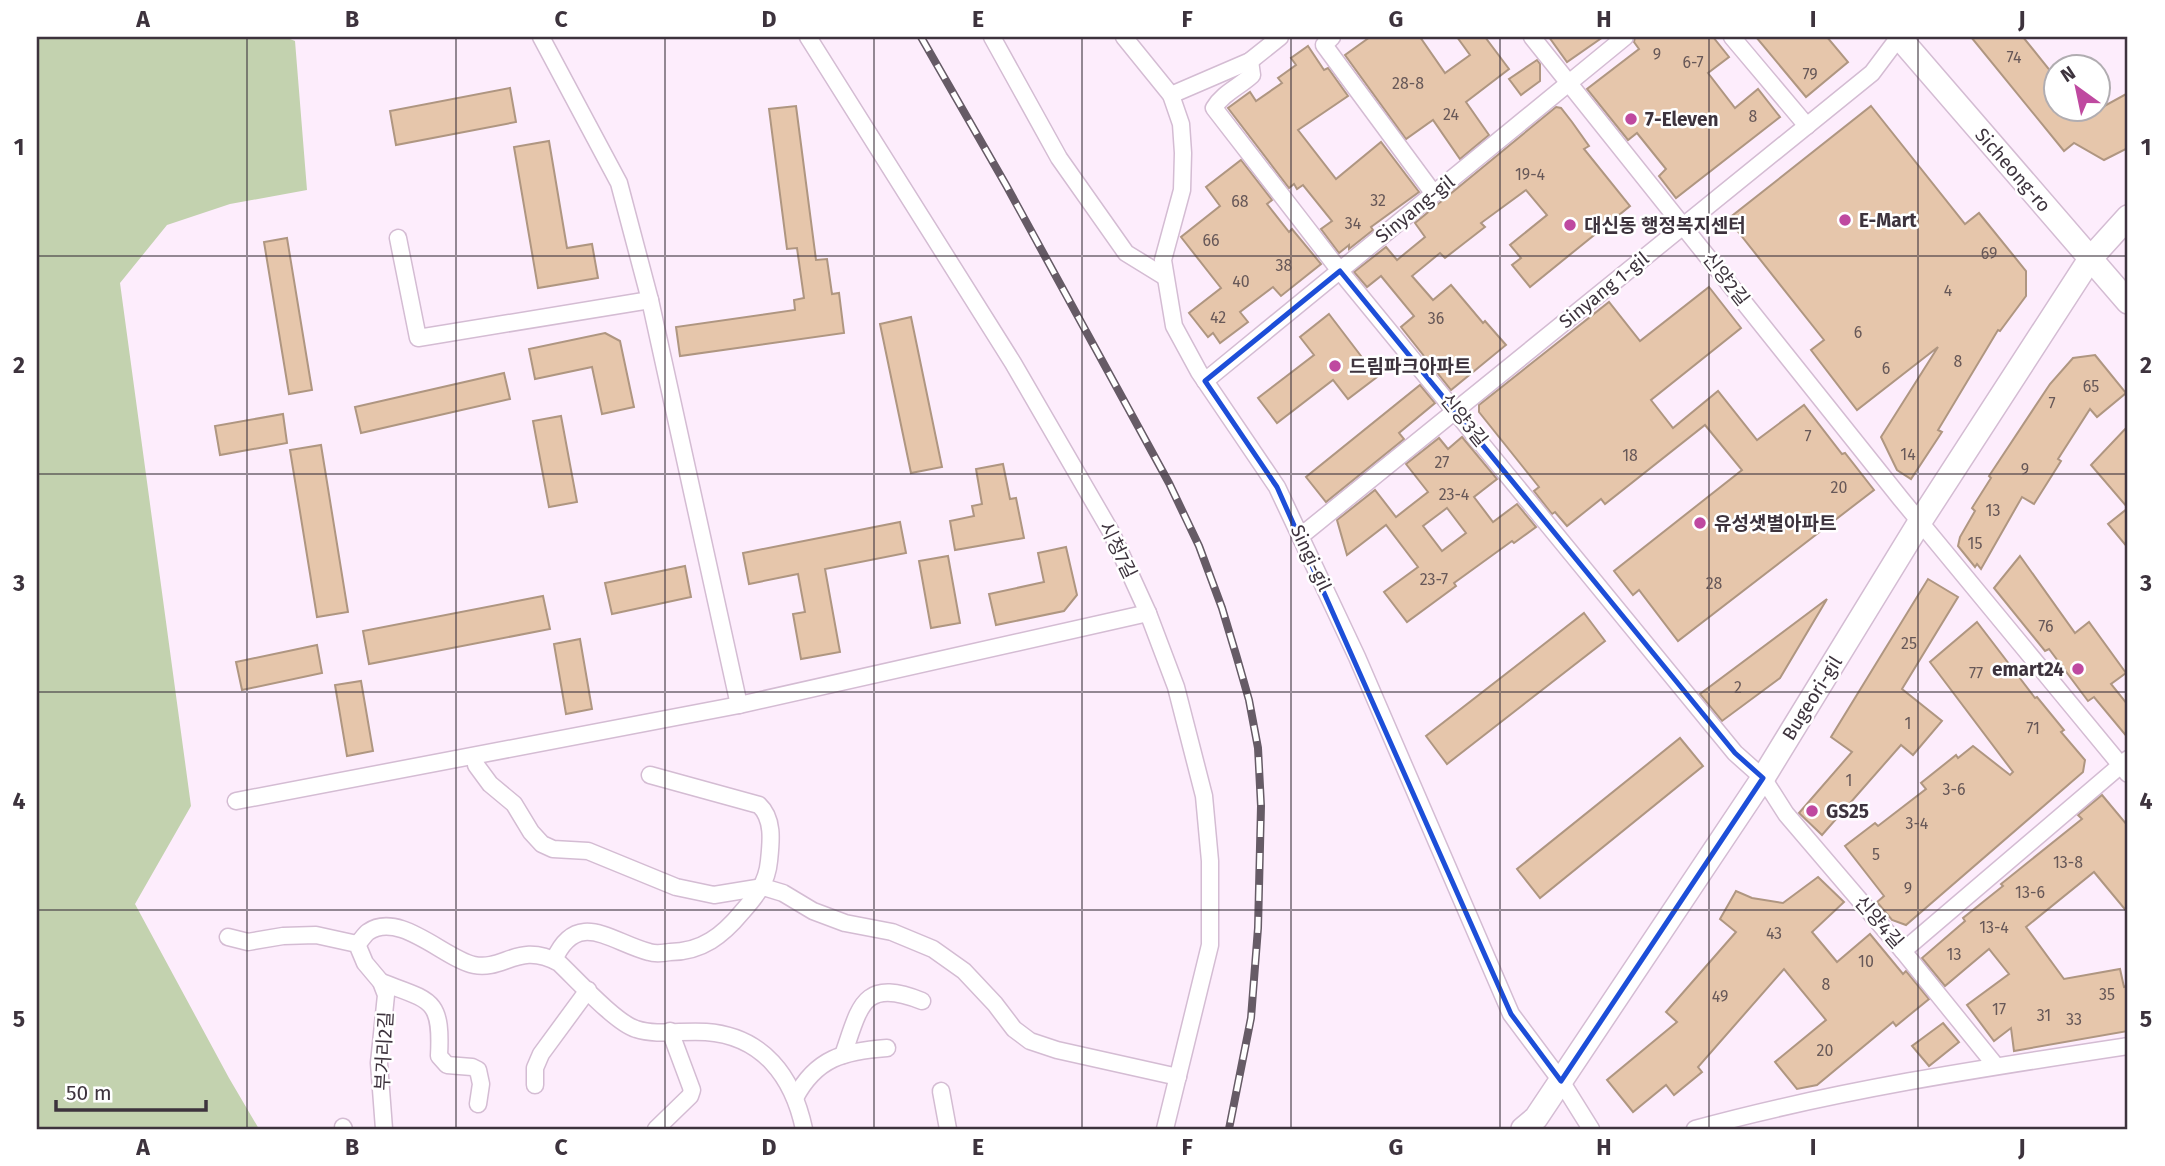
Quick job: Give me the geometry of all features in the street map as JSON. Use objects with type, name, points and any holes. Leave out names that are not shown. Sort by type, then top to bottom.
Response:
[{"type":"street","points":[[541,37],[619,183],[650,300],[739,705]]},
{"type":"street","name":"시청7길","points":[[808,37],[1013,363],[1111,532],[1148,613],[1176,687],[1204,796],[1210,861],[1210,946],[1165,1129]]},
{"type":"street","points":[[992,37],[1059,158],[1126,253],[1166,277]]},
{"type":"street","name":"Singi-gil","points":[[1124,37],[1171,95],[1181,124],[1184,153],[1182,190],[1163,260],[1174,327],[1205,381],[1278,487],[1302,535],[1511,1014],[1561,1081],[1591,1129]]},
{"type":"street","points":[[1171,95],[1250,61],[1280,37]]},
{"type":"street","points":[[1332,37],[1324,45],[1434,194]]},
{"type":"street","name":"신양2길","points":[[1532,37],[1892,488],[1921,520]]},
{"type":"street","name":"Sinyang-gil","points":[[1205,381],[1625,37]]},
{"type":"street","points":[[1732,37],[1807,126]]},
{"type":"street","name":"Sinyang 1-gil","points":[[1302,535],[1872,73],[1899,37]]},
{"type":"street","name":"Sicheong-ro","points":[[1899,37],[2128,302]]},
{"type":"street","name":"신양3길","points":[[1250,61],[1252,75],[1238,88],[1221,97],[1214,108],[1340,271],[1735,753],[1763,778]]},
{"type":"street","name":"Bugeori-gil","points":[[1522,1129],[1536,1118],[1763,778],[1921,520],[2090,259],[2128,216]]},
{"type":"street","points":[[398,238],[418,338],[650,300]]},
{"type":"street","points":[[1903,950],[2126,766],[1921,520]]},
{"type":"street","points":[[236,801],[739,705],[1148,613]]},
{"type":"street","points":[[476,765],[490,784],[514,804],[531,832],[542,844],[553,849],[588,851],[676,887],[714,895],[763,887],[783,892],[813,911],[845,923],[892,932],[933,949],[964,971],[995,1004],[1014,1030],[1030,1041],[1058,1050],[1178,1077]]},
{"type":"street","points":[[554,960],[567,938],[579,932],[593,932],[650,953],[688,952],[711,942],[732,925],[763,887],[769,866],[771,843],[766,812],[759,805],[650,775]]},
{"type":"street","name":"신양4길","points":[[1763,778],[1786,814],[1903,950],[1996,1066]]},
{"type":"street","points":[[357,944],[369,931],[386,926],[410,933],[472,965],[486,966],[526,954],[554,960],[637,1030],[708,1032],[739,1038],[761,1051],[782,1073],[795,1098],[804,1129]]},
{"type":"street","points":[[228,937],[248,943],[283,936],[316,935],[357,944]]},
{"type":"street","points":[[357,944],[365,963],[381,982],[423,998],[436,1009],[440,1029],[439,1056],[447,1065],[478,1070],[481,1084],[478,1104]]},
{"type":"street","name":"부거리2길","points":[[381,982],[386,995],[379,1063],[384,1129]]},
{"type":"street","points":[[535,1084],[535,1068],[541,1054],[588,990]]},
{"type":"street","points":[[843,1055],[853,1019],[860,1006],[870,998],[885,992],[905,994],[922,1001]]},
{"type":"street","points":[[656,1129],[690,1096],[692,1090],[670,1031]]},
{"type":"street","points":[[1695,1129],[1775,1107],[1996,1066],[2128,1046]]},
{"type":"street","points":[[795,1098],[816,1068],[831,1058],[863,1049],[887,1048]]},
{"type":"street","points":[[941,1091],[948,1129]]},
{"type":"highlighted area","points":[[1340,271],[1735,753],[1763,778],[1561,1081],[1511,1014],[1277,487],[1205,381]]},
{"type":"green space","points":[[37,37],[285,37],[295,41],[307,190],[230,204],[167,225],[120,283],[191,806],[135,904],[259,1129],[37,1129]]},
{"type":"building","points":[[1370,37],[1420,37],[1445,73],[1470,55],[1457,37],[1485,37],[1509,69],[1466,102],[1489,135],[1460,159],[1433,120],[1406,139],[1345,55]]},
{"type":"building","points":[[1549,37],[1603,37],[1567,62]]},
{"type":"building","points":[[1635,37],[1713,37],[1729,57],[1708,73],[1735,108],[1758,89],[1780,117],[1676,198],[1659,176],[1666,169],[1637,133],[1628,140],[1587,89],[1639,49],[1634,42]]},
{"type":"building","points":[[1756,37],[1827,37],[1848,62],[1806,97]]},
{"type":"building","points":[[1971,37],[2023,37],[2042,61],[2042,122],[2112,122],[2112,102],[2128,93],[2128,148],[2104,160],[2074,143],[2064,151]]},
{"type":"building","points":[[1308,46],[1324,70],[1328,68],[1348,96],[1298,130],[1336,179],[1381,142],[1419,192],[1371,227],[1373,230],[1349,249],[1349,245],[1339,253],[1321,229],[1332,221],[1303,185],[1297,189],[1294,184],[1289,188],[1228,108],[1250,92],[1256,101],[1282,83],[1278,78],[1296,65],[1291,58]]},
{"type":"building","points":[[1537,60],[1540,64],[1540,81],[1521,95],[1509,79]]},
{"type":"building","points":[[510,88],[516,122],[396,145],[390,111]]},
{"type":"building","points":[[796,106],[816,260],[827,259],[832,294],[839,293],[844,333],[680,356],[676,327],[795,310],[794,300],[804,298],[797,248],[787,249],[769,109]]},
{"type":"building","points":[[1871,106],[1965,224],[1979,213],[2026,271],[2026,296],[2000,331],[1998,330],[1938,430],[1942,432],[1911,479],[1897,470],[1881,437],[1938,347],[1857,410],[1811,350],[1824,340],[1728,219]]},
{"type":"building","points":[[1556,107],[1561,108],[1572,122],[1589,146],[1584,149],[1630,206],[1530,287],[1512,265],[1521,258],[1510,245],[1547,215],[1526,190],[1481,223],[1485,227],[1445,258],[1440,253],[1412,276],[1433,300],[1451,285],[1506,345],[1451,390],[1401,327],[1414,316],[1381,276],[1367,287],[1354,272],[1386,247],[1397,260],[1425,237],[1415,223]]},
{"type":"building","points":[[549,141],[567,248],[592,244],[598,278],[538,288],[514,147]]},
{"type":"building","points":[[1241,160],[1272,200],[1267,204],[1289,232],[1292,229],[1321,264],[1281,296],[1273,287],[1240,312],[1248,322],[1220,343],[1213,333],[1208,337],[1189,313],[1221,288],[1181,237],[1220,206],[1206,187]]},
{"type":"building","points":[[287,238],[312,390],[289,394],[264,242]]},
{"type":"building","points":[[1709,287],[1741,328],[1651,400],[1673,428],[1718,391],[1757,440],[1804,405],[1874,490],[1678,641],[1639,590],[1633,595],[1614,571],[1742,470],[1705,425],[1605,504],[1601,499],[1567,526],[1555,512],[1552,514],[1534,491],[1539,487],[1479,412],[1479,405],[1609,302],[1640,341]]},
{"type":"building","name":"드림파크아파트","points":[[1329,314],[1377,377],[1348,399],[1333,380],[1277,423],[1258,398],[1314,355],[1300,337]]},
{"type":"building","points":[[911,317],[942,467],[911,473],[880,324]]},
{"type":"building","points":[[605,333],[620,341],[634,407],[602,414],[592,367],[535,379],[529,349]]},
{"type":"building","points":[[2095,355],[2126,393],[2097,417],[2090,409],[2058,459],[2061,461],[2034,504],[2022,497],[1981,569],[1977,564],[1975,567],[1958,546],[1960,537],[1975,511],[1972,508],[1991,478],[1989,476],[2050,384],[2073,358]]},
{"type":"building","points":[[504,373],[510,399],[361,433],[355,407]]},
{"type":"building","points":[[1420,385],[1435,403],[1399,433],[1404,439],[1326,502],[1306,477]]},
{"type":"building","points":[[283,414],[287,443],[220,455],[215,426]]},
{"type":"building","points":[[561,416],[577,502],[549,507],[533,421]]},
{"type":"building","points":[[2128,426],[2128,508],[2091,465]]},
{"type":"building","points":[[1462,437],[1497,479],[1474,497],[1493,522],[1517,504],[1536,527],[1454,583],[1456,586],[1407,622],[1384,592],[1418,567],[1386,525],[1347,555],[1337,520],[1375,490],[1396,517],[1428,492],[1406,464],[1439,438],[1448,449]],"holes":[[[1447,508],[1466,533],[1442,551],[1423,526]]]},
{"type":"building","points":[[321,445],[348,612],[317,617],[290,450]]},
{"type":"building","points":[[1003,464],[1010,499],[1016,498],[1024,538],[955,550],[950,521],[974,516],[972,506],[982,504],[976,469]]},
{"type":"building","points":[[2128,508],[2128,548],[2108,524]]},
{"type":"building","points":[[900,522],[906,553],[825,569],[840,652],[801,659],[793,614],[805,612],[798,574],[749,584],[743,553]]},
{"type":"building","points":[[1066,547],[1077,595],[1064,611],[996,625],[989,594],[1044,582],[1038,553]]},
{"type":"building","points":[[948,556],[960,623],[931,628],[919,561]]},
{"type":"building","points":[[2020,556],[2075,633],[2089,622],[2126,673],[2111,684],[2128,705],[2128,738],[2094,697],[2088,701],[2049,649],[2045,651],[1994,588]]},
{"type":"building","points":[[685,566],[691,597],[612,614],[605,583]]},
{"type":"building","points":[[1928,579],[1958,597],[1902,689],[1942,721],[1913,755],[1901,745],[1822,835],[1799,813],[1852,752],[1831,737]]},
{"type":"building","points":[[543,596],[550,629],[369,664],[363,631]]},
{"type":"building","points":[[1827,599],[1780,678],[1722,721],[1700,694]]},
{"type":"building","points":[[1584,613],[1605,641],[1447,764],[1426,736]]},
{"type":"building","points":[[1977,622],[2035,698],[2037,697],[2064,730],[2061,732],[2085,760],[2083,772],[1906,925],[1892,920],[1877,902],[1884,896],[1845,846],[1875,823],[1878,826],[1926,789],[1921,783],[1956,755],[1958,758],[1973,746],[2010,775],[2013,772],[1930,662]]},
{"type":"building","points":[[580,639],[592,709],[566,714],[554,644]]},
{"type":"building","points":[[317,645],[322,673],[242,690],[236,662]]},
{"type":"building","points":[[361,681],[373,751],[347,756],[335,685]]},
{"type":"building","points":[[1680,738],[1703,766],[1540,898],[1517,869]]},
{"type":"building","points":[[2102,795],[2128,826],[2128,913],[2094,872],[2026,927],[2064,979],[2120,969],[2124,987],[2128,986],[2128,1031],[2014,1051],[2011,1028],[1994,1041],[1967,1005],[2009,974],[1989,949],[1945,986],[1922,958],[1965,921],[1963,918],[2003,886],[2001,884],[2082,819],[2078,815]]},
{"type":"building","points":[[1818,877],[1844,902],[1812,932],[1837,962],[1870,934],[1903,974],[1906,971],[1929,999],[1896,1026],[1893,1022],[1817,1085],[1797,1089],[1775,1062],[1826,1020],[1784,969],[1698,1067],[1702,1072],[1674,1095],[1666,1085],[1633,1112],[1607,1080],[1677,1022],[1666,1012],[1736,932],[1720,919],[1736,891],[1752,898],[1783,903]]},
{"type":"building","points":[[1943,1023],[1959,1042],[1929,1066],[1912,1046]]},
{"type":"railway","points":[[921,37],[1006,185],[1169,483],[1199,546],[1222,608],[1249,700],[1258,748],[1261,806],[1258,928],[1251,1018],[1229,1129]]},
{"type":"place","name":"7-Eleven","points":[[1631,119]]},
{"type":"place","name":"E-Mart","points":[[1845,220]]},
{"type":"place","name":"대신동 행정복지센터","points":[[1570,225]]},
{"type":"place","name":"드림파크아파트","points":[[1335,366]]},
{"type":"place","name":"유성샛별아파트","points":[[1700,523]]},
{"type":"place","name":"emart24","points":[[2078,669]]},
{"type":"place","name":"GS25","points":[[1812,811]]}]
